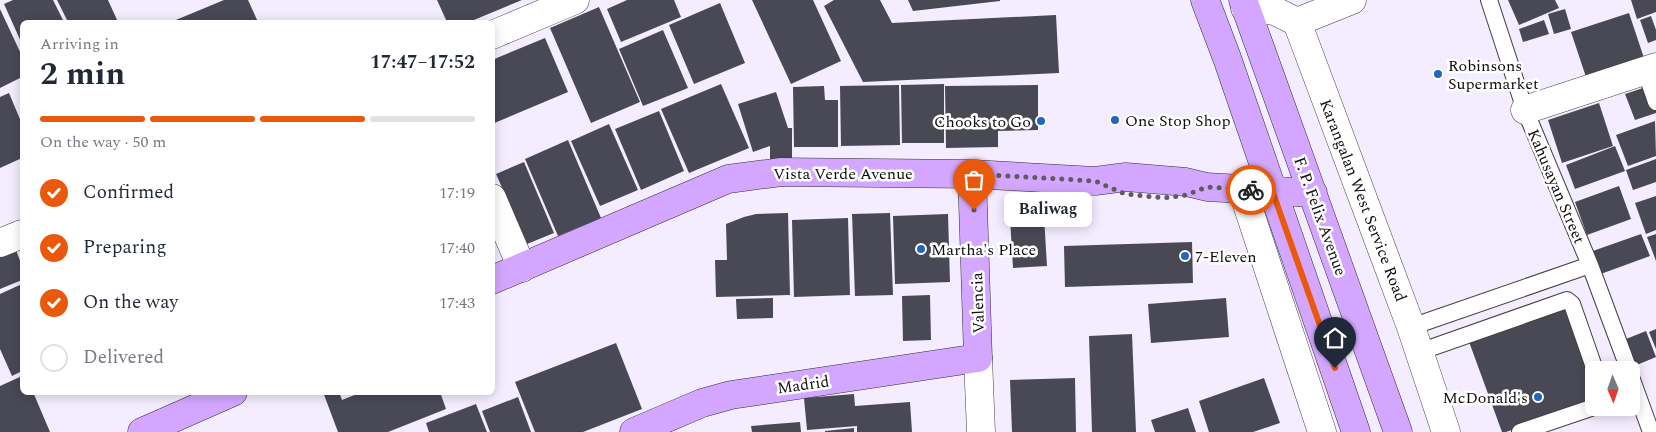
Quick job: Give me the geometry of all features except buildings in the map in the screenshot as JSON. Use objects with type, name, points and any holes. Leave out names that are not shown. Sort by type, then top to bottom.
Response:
[{"type":"street","points":[[495,34],[575,0]]},
{"type":"street","points":[[1205,0],[1227,58],[1356,432]]},
{"type":"street","points":[[1244,4],[1275,11],[1297,22],[1352,0]]},
{"type":"street","name":"F. P. Felix Avenue","points":[[1244,4],[1398,432]]},
{"type":"street","name":"Karangalan West Service Road","points":[[1297,22],[1415,340],[1446,432]]},
{"type":"street","points":[[1525,110],[1651,69]]},
{"type":"street","name":"Vista Verde Avenue","points":[[495,279],[728,179],[781,172],[972,174],[1095,181],[1126,177],[1186,182],[1207,187],[1313,193]]},
{"type":"street","name":"Valencia","points":[[972,174],[981,432]]},
{"type":"street","points":[[1242,189],[1322,432]]},
{"type":"street","points":[[495,205],[522,268]]},
{"type":"street","points":[[0,243],[20,235]]},
{"type":"street","name":"Madrid","points":[[634,432],[702,403],[731,395],[978,358]]},
{"type":"street","points":[[142,432],[226,395]]},
{"type":"lane","name":"Kahusayan Street","points":[[1489,0],[1525,110],[1590,265],[1626,361]]},
{"type":"lane","points":[[1651,69],[1656,102]]},
{"type":"lane","points":[[1415,340],[1590,265]]},
{"type":"lane","points":[[1415,340],[1566,300],[1572,304],[1592,361]]},
{"type":"lane","points":[[1640,402],[1651,432]]},
{"type":"lane","points":[[1520,432],[1585,411]]},
{"type":"way so far","points":[[974,210],[972,174],[1095,181],[1125,194],[1164,198],[1186,195],[1207,187],[1251,190]]},
{"type":"place","name":"Robinsons Supermarket","points":[[1438,74]]},
{"type":"place","name":"One Stop Shop","points":[[1115,120]]},
{"type":"place","name":"Chooks to Go","points":[[1041,121]]},
{"type":"place","name":"Baliwag","points":[[974,210]]},
{"type":"place","name":"Martha's Place","points":[[921,249]]},
{"type":"place","name":"7-Eleven","points":[[1185,256]]},
{"type":"place","name":"McDonald's","points":[[1538,397]]},
{"type":"route","points":[[1251,190],[1272,190],[1335,368]]}]
